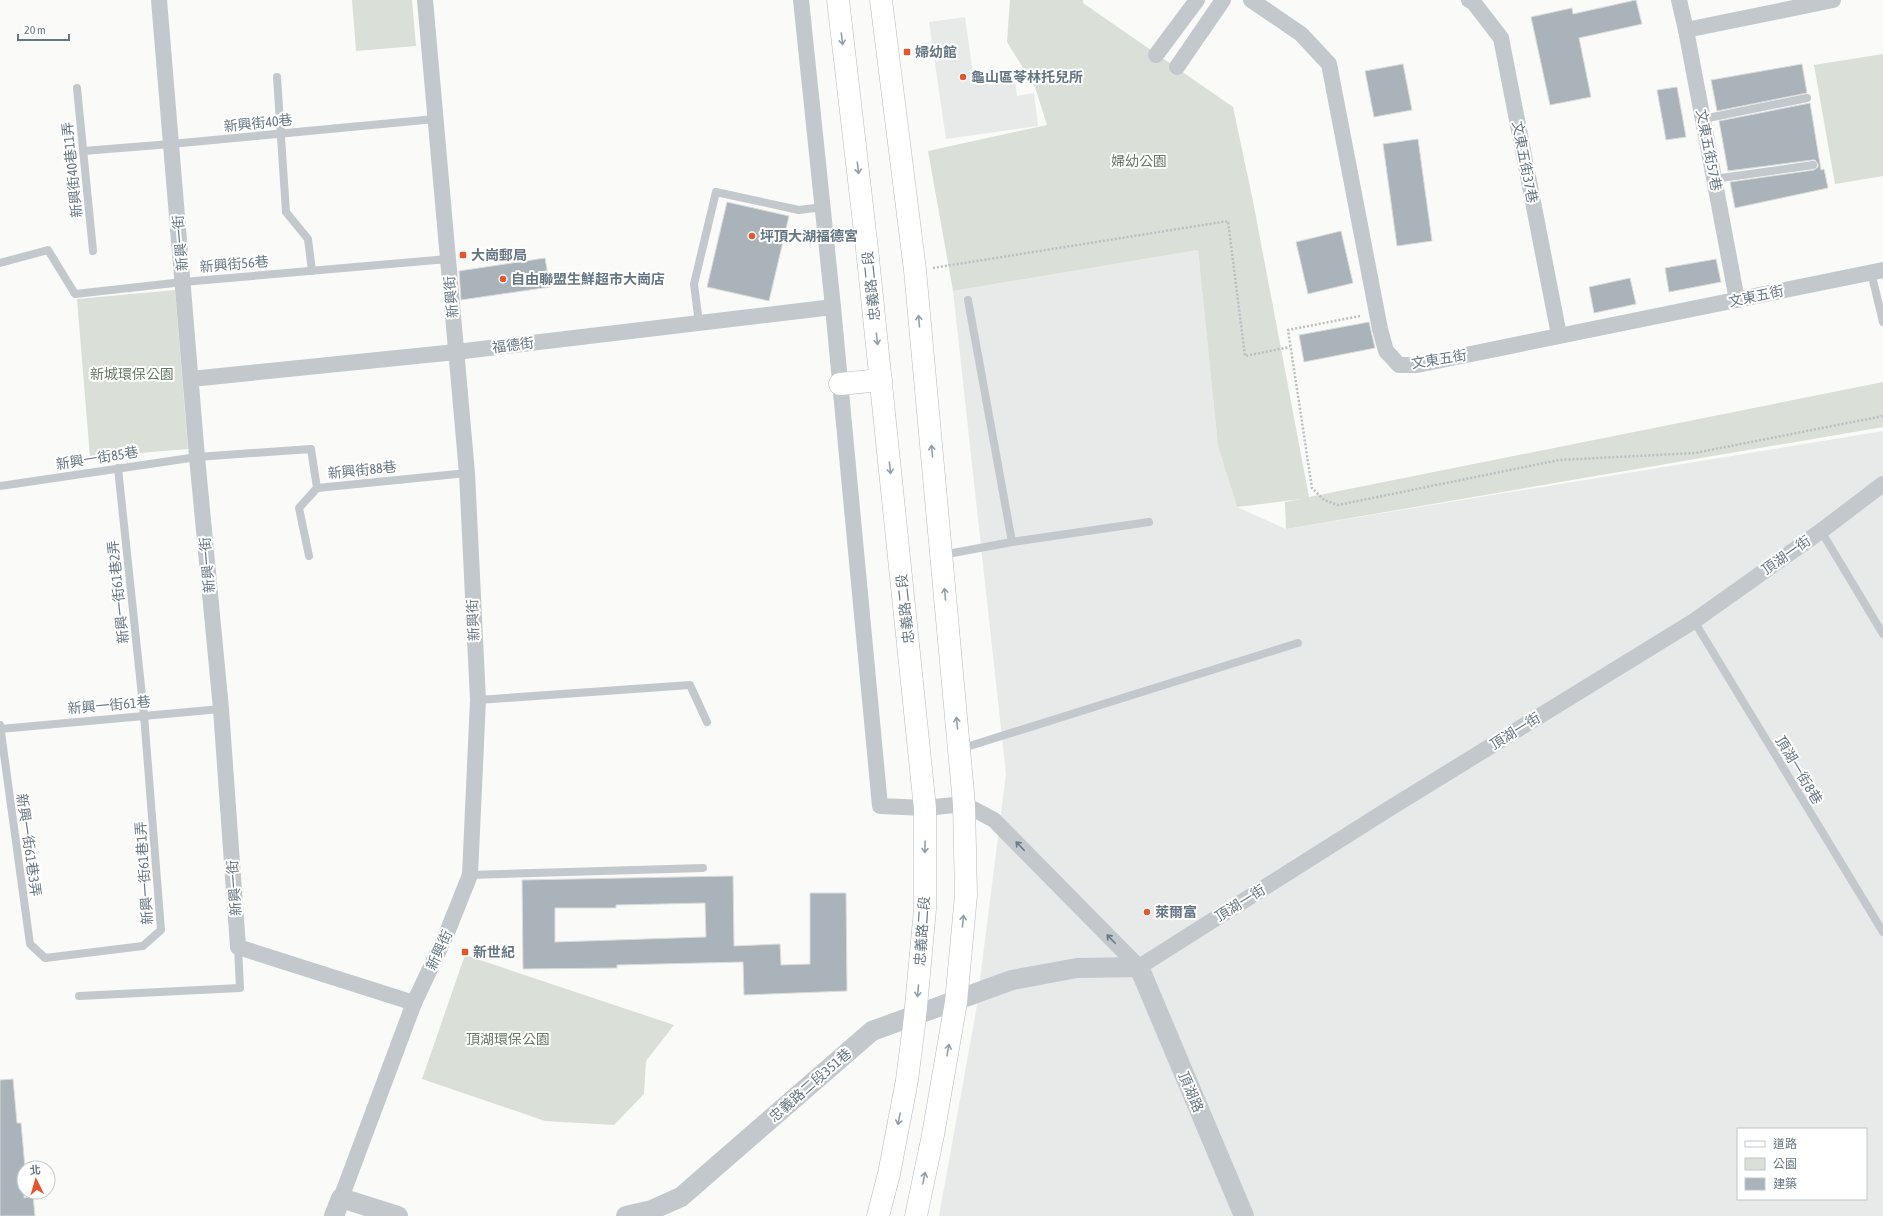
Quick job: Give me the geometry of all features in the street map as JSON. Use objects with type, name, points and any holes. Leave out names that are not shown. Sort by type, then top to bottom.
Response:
[{"type":"main road","name":"忠義路二段","points":[[838,0],[867,249],[926,808],[924,910],[915,1017],[907,1080],[890,1167],[878,1216]]},
{"type":"main road","points":[[881,0],[915,270],[964,804],[966,894],[956,1002],[933,1135],[916,1216]]},
{"type":"main road","points":[[840,384],[881,380]]},
{"type":"street","name":"新興一街","points":[[159,0],[192,379],[197,457],[221,709],[238,947]]},
{"type":"street","name":"新興街","points":[[338,1207],[414,1003],[446,935],[470,875],[478,700],[467,473],[425,0]]},
{"type":"street","points":[[802,0],[833,307],[880,806],[926,808],[964,804]]},
{"type":"street","points":[[1156,55],[1197,0]]},
{"type":"street","points":[[1177,67],[1223,0]]},
{"type":"street","name":"文東五街","points":[[1251,0],[1301,34],[1329,64],[1377,313],[1386,351],[1399,365],[1417,365],[1877,271]]},
{"type":"street","name":"文東五街37巷","points":[[1469,0],[1474,3],[1501,38],[1559,335]]},
{"type":"street","name":"文東五街57巷","points":[[1679,0],[1737,300]]},
{"type":"street","points":[[1686,30],[1833,0]]},
{"type":"street","name":"福德街","points":[[192,379],[456,352],[833,307]]},
{"type":"street","name":"頂湖一街","points":[[1139,967],[1387,810],[1694,621],[1821,531],[1883,484]]},
{"type":"street","name":"頂湖路","points":[[964,804],[994,820],[1139,967],[1244,1216]]},
{"type":"street","points":[[238,947],[414,1003]]},
{"type":"street","points":[[956,1002],[1012,980],[1077,968],[1139,967]]},
{"type":"street","name":"忠義路二段351巷","points":[[626,1216],[652,1210],[681,1197],[872,1031],[956,1002]]},
{"type":"street","points":[[338,1207],[398,1216]]},
{"type":"lane","points":[[277,77],[279,134],[286,212],[308,239],[312,271]]},
{"type":"lane","name":"新興街40巷11弄","points":[[77,88],[93,251]]},
{"type":"lane","points":[[1703,119],[1807,98]]},
{"type":"lane","name":"新興街40巷","points":[[83,151],[279,134],[435,118]]},
{"type":"lane","points":[[1714,179],[1813,165]]},
{"type":"lane","points":[[699,323],[694,284],[716,192],[799,210],[823,208]]},
{"type":"lane","name":"新興街56巷","points":[[0,263],[48,250],[75,294],[183,282],[448,259]]},
{"type":"lane","points":[[1877,271],[1883,322]]},
{"type":"lane","points":[[968,300],[1012,542]]},
{"type":"lane","name":"新興街88巷","points":[[197,457],[311,449],[317,488],[467,473]]},
{"type":"lane","name":"新興一街85巷","points":[[0,486],[197,457]]},
{"type":"lane","name":"新興一街61巷2弄","points":[[118,468],[144,715]]},
{"type":"lane","points":[[309,556],[300,508],[317,488]]},
{"type":"lane","points":[[941,555],[1012,542],[1149,522]]},
{"type":"lane","points":[[1821,531],[1883,634]]},
{"type":"lane","name":"頂湖一街8巷","points":[[1694,621],[1883,932]]},
{"type":"lane","points":[[959,749],[1298,643]]},
{"type":"lane","points":[[478,700],[690,685],[707,722]]},
{"type":"lane","name":"新興一街61巷","points":[[0,729],[221,709]]},
{"type":"lane","name":"新興一街61巷1弄","points":[[45,958],[143,946],[161,930],[144,715]]},
{"type":"lane","name":"新興一街61巷3弄","points":[[0,725],[30,944],[45,958]]},
{"type":"lane","points":[[470,875],[703,868]]},
{"type":"lane","points":[[79,996],[240,988],[238,947]]},
{"type":"path","points":[[915,270],[1228,221],[1245,356],[1290,347]]},
{"type":"path","points":[[1377,313],[1288,330],[1312,488],[1324,500],[1338,505],[1559,460],[1695,453],[1883,416]]},
{"type":"shaded area","name":"龜山區苓林托兒所","points":[[965,17],[973,73],[987,71],[989,85],[1015,81],[1017,96],[1034,93],[1038,126],[946,139],[929,22]]},
{"type":"shaded area","points":[[1198,250],[1218,446],[1237,507],[1286,529],[1883,431],[1883,1216],[939,1216],[976,1011],[1006,774],[953,291]]},
{"type":"green space","points":[[352,0],[412,0],[416,46],[356,51]]},
{"type":"green space","name":"婦幼公園","points":[[1010,0],[1083,0],[1083,3],[1233,107],[1253,201],[1309,497],[1883,382],[1883,427],[1286,529],[1285,502],[1301,499],[1237,507],[1218,446],[1198,250],[953,291],[928,151],[1047,125],[1035,87],[1007,42]]},
{"type":"green space","points":[[1883,54],[1883,176],[1835,184],[1814,65]]},
{"type":"green space","name":"新城環保公園","points":[[175,290],[188,449],[90,457],[77,299]]},
{"type":"green space","name":"頂湖環保公園","points":[[465,955],[674,1025],[646,1061],[644,1094],[614,1125],[545,1121],[422,1079]]},
{"type":"building","points":[[1636,0],[1642,24],[1579,38],[1591,97],[1550,105],[1531,17],[1572,8],[1573,14]]},
{"type":"building","points":[[1403,64],[1412,110],[1374,117],[1365,71]]},
{"type":"building","points":[[1802,64],[1807,93],[1717,111],[1711,80]]},
{"type":"building","points":[[1677,87],[1686,137],[1666,140],[1657,90]]},
{"type":"building","points":[[1810,103],[1821,170],[1824,169],[1828,188],[1735,208],[1730,182],[1814,170],[1818,167],[1818,164],[1815,160],[1812,160],[1728,171],[1719,121]]},
{"type":"building","points":[[1418,139],[1432,241],[1397,246],[1383,144]]},
{"type":"building","name":"坪頂大湖福德宮","points":[[727,202],[789,216],[769,301],[707,287]]},
{"type":"building","points":[[1341,231],[1353,283],[1308,294],[1296,242]]},
{"type":"building","name":"自由聯盟生鮮超市大崗店","points":[[545,258],[550,287],[461,300],[459,271]]},
{"type":"building","points":[[1716,259],[1721,282],[1669,292],[1665,268]]},
{"type":"building","points":[[1630,278],[1636,304],[1594,313],[1589,287]]},
{"type":"building","points":[[1369,322],[1375,348],[1304,362],[1299,335]]},
{"type":"building","points":[[733,876],[734,946],[780,944],[781,965],[810,964],[810,893],[846,893],[847,991],[744,995],[743,962],[617,965],[617,968],[523,969],[522,880]],"holes":[[[705,903],[706,937],[555,942],[555,908],[616,908],[616,905]]]},
{"type":"building","points":[[13,1079],[17,1123],[21,1123],[24,1160],[16,1160],[16,1200],[33,1200],[35,1216],[0,1216],[0,1080]]},
{"type":"place","name":"婦幼館","points":[[907,52]]},
{"type":"place","name":"龜山區苓林托兒所","points":[[963,77]]},
{"type":"place","name":"坪頂大湖福德宮","points":[[752,236]]},
{"type":"place","name":"大崗郵局","points":[[463,255]]},
{"type":"place","name":"自由聯盟生鮮超市大崗店","points":[[503,279]]},
{"type":"place","name":"萊爾富","points":[[1147,912]]},
{"type":"place","name":"新世紀","points":[[465,952]]}]
